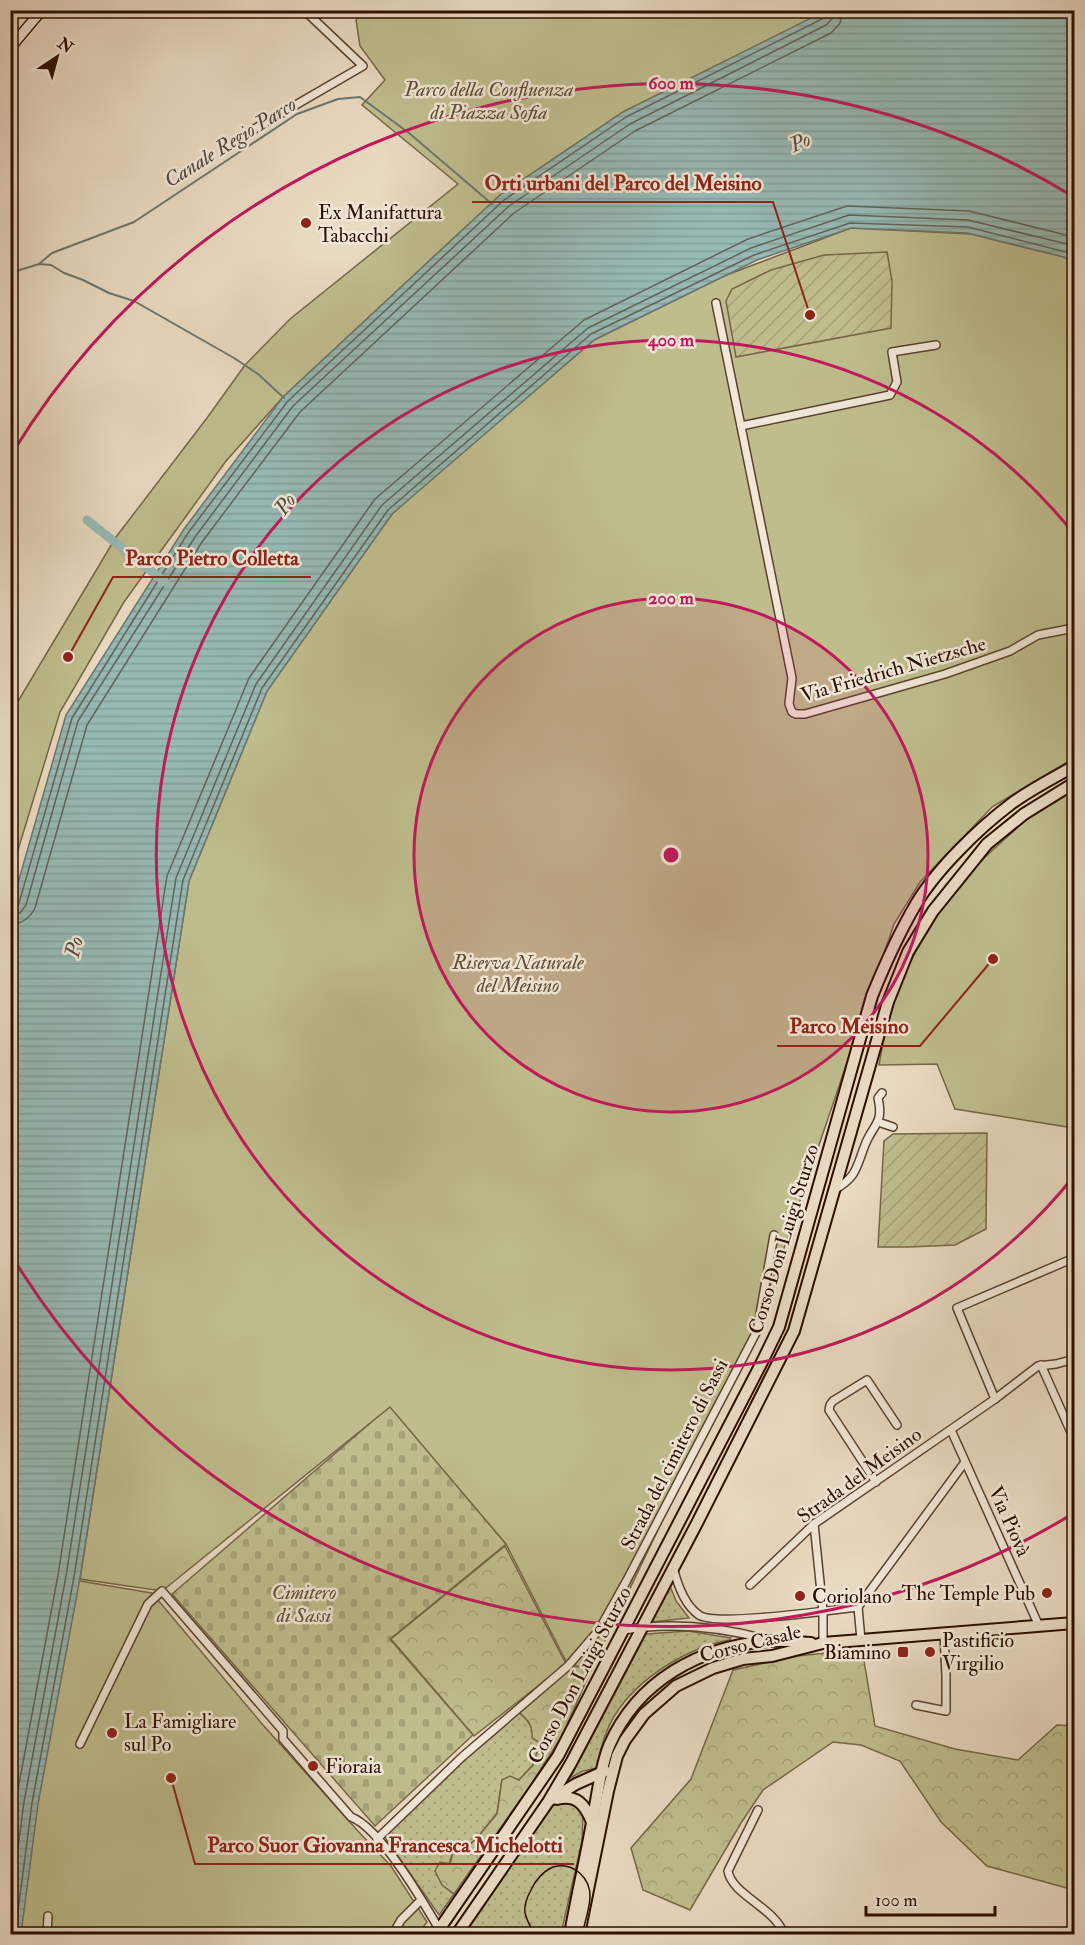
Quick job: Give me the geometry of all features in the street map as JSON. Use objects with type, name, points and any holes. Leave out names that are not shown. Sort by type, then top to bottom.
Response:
[{"type":"main road","name":"Corso Don Luigi Sturzo","points":[[439,1933],[558,1756],[779,1327],[872,996],[894,944],[917,902],[976,834],[1012,803],[1074,766]]},
{"type":"main road","name":"Corso Don Luigi Sturzo","points":[[458,1935],[548,1802],[570,1763],[794,1331],[888,1002],[908,952],[933,911],[987,844],[1024,814],[1074,783]]},
{"type":"main road","name":"Corso Casale","points":[[570,1935],[609,1748],[623,1718],[658,1680],[707,1655],[770,1641],[823,1643],[1074,1623]]},
{"type":"main road","name":"Corso Casale","points":[[579,1935],[615,1763],[625,1740],[644,1713],[676,1686],[713,1668],[742,1659],[772,1656],[823,1643]]},
{"type":"main road","points":[[548,1802],[589,1777],[602,1774],[615,1763]]},
{"type":"main road","points":[[548,1802],[563,1798],[576,1799],[585,1805],[592,1822]]},
{"type":"street","points":[[10,48],[42,10]]},
{"type":"street","points":[[249,132],[363,66],[304,10]]},
{"type":"street","name":"Via Friedrich Nietzsche","points":[[716,303],[792,678],[789,704],[792,712],[805,714],[945,674],[1011,651],[1038,635],[1074,628]]},
{"type":"street","points":[[741,426],[890,395],[897,382],[892,352],[936,345]]},
{"type":"street","points":[[834,1190],[848,1182],[858,1169],[865,1144],[881,1114],[878,1098],[882,1093]]},
{"type":"street","points":[[878,1122],[892,1126]]},
{"type":"street","name":"Strada del cimitero di Sassi","points":[[377,1839],[462,1757],[568,1666],[599,1629],[757,1331],[774,1235]]},
{"type":"street","points":[[995,1399],[957,1308],[1074,1258]]},
{"type":"street","name":"Strada del Meisino","points":[[750,1585],[814,1524],[1041,1365],[1074,1359]]},
{"type":"street","points":[[1041,1365],[1074,1439]]},
{"type":"street","points":[[876,1482],[829,1410],[830,1405],[867,1380],[897,1425]]},
{"type":"street","name":"Via Piovà","points":[[951,1430],[1039,1626]]},
{"type":"street","points":[[861,1640],[858,1607],[965,1462]]},
{"type":"street","points":[[814,1524],[823,1611],[823,1643]]},
{"type":"street","name":"Corso Casale","points":[[673,1567],[679,1588],[693,1610],[705,1618],[727,1620],[858,1607]]},
{"type":"street","points":[[80,1744],[148,1604],[162,1591],[284,1731],[283,1738],[290,1747],[351,1816],[361,1820],[399,1864],[439,1933]]},
{"type":"street","points":[[705,1618],[714,1628]]},
{"type":"street","name":"Corso Casale","points":[[714,1628],[727,1620]]},
{"type":"street","points":[[624,1630],[675,1626],[714,1628],[736,1631],[770,1641]]},
{"type":"street","points":[[916,1705],[946,1711],[944,1634]]},
{"type":"street","points":[[758,1810],[728,1871],[729,1878],[778,1922],[784,1935]]},
{"type":"street","points":[[393,1935],[401,1920],[421,1900]]},
{"type":"street","points":[[46,1935],[48,1916]]},
{"type":"green space","name":"Parco della Confluenza di Piazza Sofia","points":[[366,10],[493,10],[499,16],[509,10],[826,11],[623,112],[500,195],[283,397],[226,461],[124,602],[60,712],[11,873],[11,713],[116,537],[245,365],[290,319],[458,184],[362,105],[385,80],[360,46],[356,20]]},
{"type":"green space","name":"Riserva Naturale del Meisino","points":[[851,228],[971,234],[1064,257],[1074,264],[1074,758],[992,807],[920,882],[894,924],[779,1263],[752,1333],[592,1668],[568,1665],[506,1544],[390,1407],[162,1591],[80,1579],[189,881],[267,691],[392,514],[425,483],[594,340],[724,276]]},
{"type":"green space","points":[[887,252],[892,281],[891,328],[736,357],[726,301],[732,289],[771,270],[824,255]]},
{"type":"green space","points":[[1074,791],[1074,1128],[955,1109],[937,1064],[879,1065],[887,1021],[903,978],[921,940],[943,905],[972,869],[1030,816]]},
{"type":"green space","points":[[987,1133],[986,1229],[955,1245],[878,1247],[884,1141],[893,1134]]},
{"type":"green space","name":"Cimitero di Sassi","points":[[390,1406],[506,1544],[390,1639],[473,1735],[375,1826],[172,1594]]},
{"type":"green space","points":[[505,1546],[566,1664],[474,1736],[391,1639]]},
{"type":"green space","points":[[68,1579],[152,1593],[263,1725],[391,1866],[427,1922],[418,1934],[11,1934]]},
{"type":"green space","points":[[670,1586],[676,1601],[689,1618],[651,1622]]},
{"type":"green space","points":[[688,1631],[731,1638],[681,1657],[650,1677],[625,1701],[611,1721],[603,1741],[597,1768],[583,1771],[570,1778],[646,1634]]},
{"type":"green space","points":[[862,1649],[875,1726],[955,1749],[1018,1760],[1057,1725],[1074,1726],[1074,1890],[987,1866],[941,1822],[900,1761],[861,1745],[833,1742],[763,1790],[690,1910],[643,1890],[631,1848],[691,1779],[733,1670],[798,1656]]},
{"type":"green space","points":[[570,1666],[592,1668],[562,1736],[454,1894],[442,1885],[435,1871],[440,1862],[450,1864],[454,1849],[468,1846],[497,1814],[502,1780],[510,1776],[519,1780],[533,1765],[540,1743],[532,1738],[529,1723],[518,1711]]},
{"type":"green space","points":[[518,1711],[528,1721],[540,1743],[533,1765],[519,1780],[502,1780],[497,1813],[468,1846],[454,1849],[442,1885],[454,1894],[439,1915],[384,1836],[462,1759]]},
{"type":"green space","points":[[558,1802],[573,1802],[583,1814],[582,1841],[561,1934],[464,1934],[493,1888],[551,1807]]},
{"type":"water","name":"Po","points":[[825,11],[1074,11],[1074,264],[1064,257],[967,233],[851,228],[757,260],[594,340],[392,514],[267,691],[189,881],[80,1578],[38,1804],[21,1934],[11,1934],[10,911],[66,715],[184,529],[283,397],[500,195],[623,112]]},
{"type":"waterway","name":"Canale Regio Parco","points":[[39,264],[52,253],[134,222],[297,114],[338,99],[360,97],[409,133],[492,204]]},
{"type":"waterway","name":"Canale Regio Parco","points":[[10,273],[39,264],[51,265],[109,293],[134,301],[234,358],[258,374],[284,398]]},
{"type":"waterway","points":[[87,520],[165,582]]},
{"type":"tram line","points":[[535,1934],[525,1913],[527,1898],[543,1874],[553,1867],[560,1866],[567,1866],[579,1873],[590,1891],[588,1912],[582,1934]]},
{"type":"place","name":"Ex Manifattura Tabacchi","points":[[306,223]]},
{"type":"place","name":"Orti urbani del Parco del Meisino","points":[[810,315]]},
{"type":"place","name":"Parco Pietro Colletta","points":[[68,657]]},
{"type":"place","name":"Parco Meisino","points":[[993,959]]},
{"type":"place","name":"The Temple Pub","points":[[1047,1593]]},
{"type":"place","name":"Coriolano","points":[[800,1596]]},
{"type":"place","name":"Biamino","points":[[903,1652]]},
{"type":"place","name":"Pastificio Virgilio","points":[[930,1652]]},
{"type":"place","name":"La Famigliare sul Po","points":[[112,1733]]},
{"type":"place","name":"Fioraia","points":[[313,1766]]},
{"type":"place","name":"Parco Suor Giovanna Francesca Michelotti","points":[[171,1778]]}]
